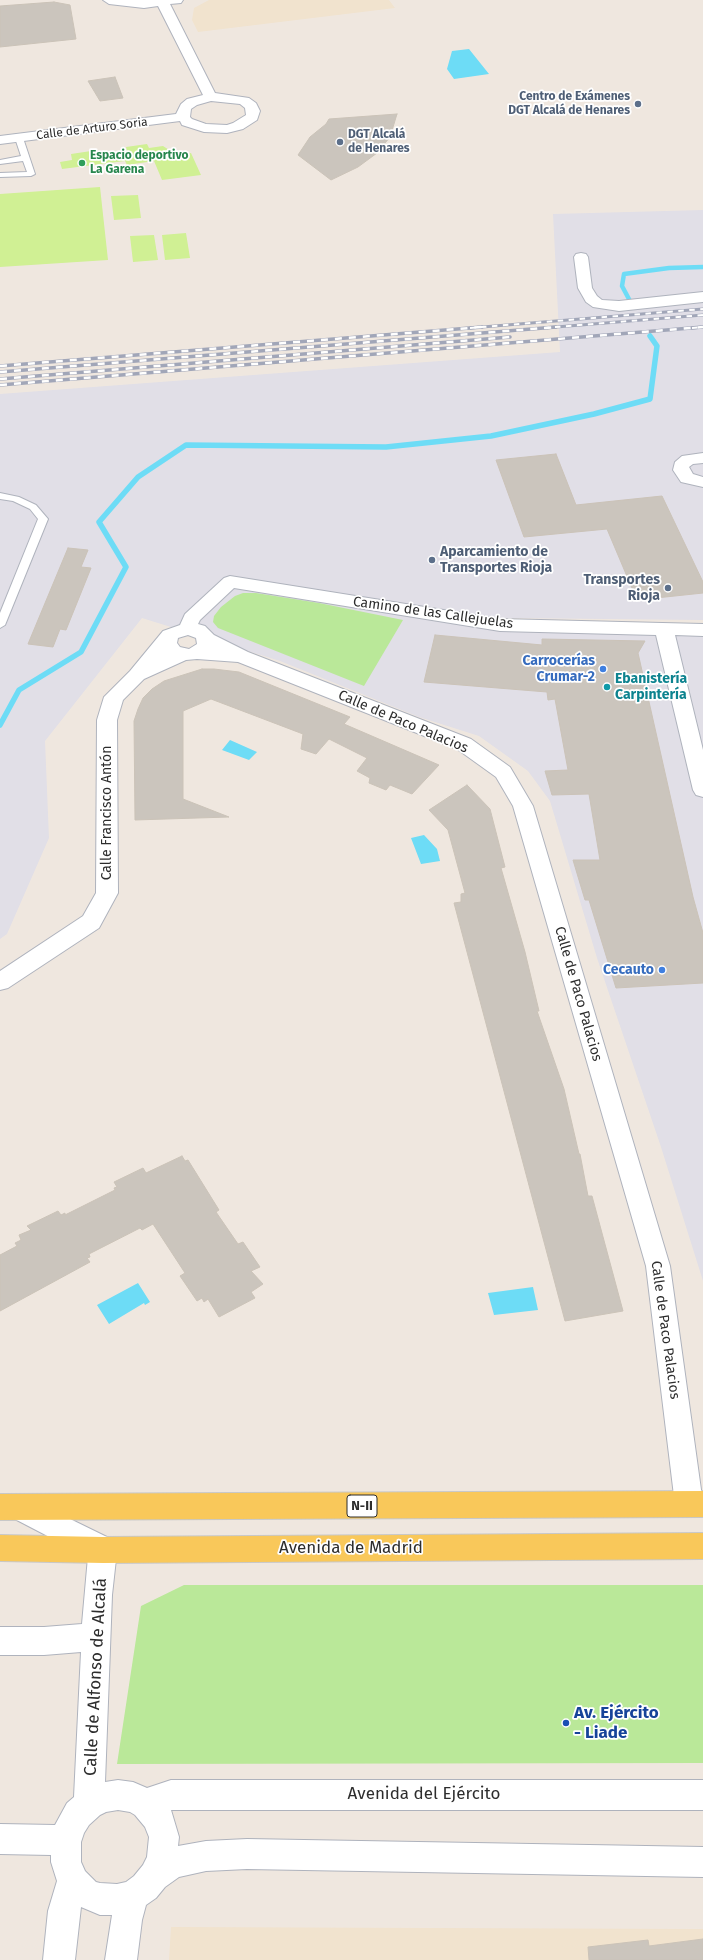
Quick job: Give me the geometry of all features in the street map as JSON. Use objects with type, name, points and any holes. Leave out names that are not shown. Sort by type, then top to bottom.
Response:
[{"type":"main road","name":"N-II","points":[[11,1508],[696,1504]]},
{"type":"main road","name":"Avenida de Madrid","points":[[0,1548],[103,1550],[703,1546]]},
{"type":"street","points":[[109,0],[132,4],[163,3],[178,0]]},
{"type":"street","points":[[163,3],[211,97]]},
{"type":"street","points":[[211,97],[223,97],[244,101],[251,106],[253,111],[252,117],[238,126],[215,129],[194,126],[183,117],[183,112],[186,107],[196,101],[211,97]]},
{"type":"street","name":"Calle de Arturo Soria","points":[[0,140],[183,117]]},
{"type":"street","points":[[581,257],[585,288],[591,299],[598,304],[619,306],[703,297]]},
{"type":"street","points":[[703,458],[688,460],[681,466],[680,470],[687,478],[703,482]]},
{"type":"street","name":"Camino de las Callejuelas","points":[[188,629],[191,618],[230,582],[500,625],[703,630]]},
{"type":"street","points":[[188,629],[198,630],[205,635],[207,639],[241,656],[178,653],[169,648],[168,640],[175,632],[188,629]]},
{"type":"street","points":[[664,630],[703,790]]},
{"type":"street","name":"Calle Francisco Antón","points":[[0,982],[91,922],[107,893],[107,720],[114,697],[137,674],[170,636]]},
{"type":"street","points":[[137,674],[205,647],[207,639]]},
{"type":"street","name":"Calle de Paco Palacios","points":[[241,656],[464,744],[503,772],[523,806],[658,1266],[696,1504]]},
{"type":"street","points":[[11,1508],[103,1550]]},
{"type":"street","name":"Calle de Alfonso de Alcalá","points":[[90,1804],[98,1595],[103,1550]]},
{"type":"street","points":[[0,1641],[44,1641],[96,1637]]},
{"type":"street","points":[[121,1960],[126,1920],[144,1886],[162,1857],[164,1837],[158,1818],[146,1804],[133,1797],[118,1795],[103,1797],[90,1804],[78,1814],[70,1828],[66,1842],[66,1862],[73,1881],[85,1893],[100,1900],[117,1900],[144,1886],[174,1863],[206,1856],[246,1854],[703,1862]]},
{"type":"street","name":"Avenida del Ejército","points":[[146,1804],[171,1795],[703,1795]]},
{"type":"street","points":[[0,1839],[44,1839],[66,1842]]},
{"type":"street","points":[[58,1960],[64,1911],[73,1881]]},
{"type":"lane","points":[[0,175],[31,174],[19,138]]},
{"type":"lane","points":[[0,162],[26,158]]},
{"type":"lane","points":[[0,496],[16,499],[33,507],[43,519],[3,611],[0,625]]},
{"type":"shaded area","points":[[209,0],[389,0],[395,8],[198,32],[192,20],[194,8]]},
{"type":"shaded area","points":[[703,210],[703,620],[412,617],[500,625],[703,630],[703,1281],[661,1147],[597,958],[550,801],[528,771],[479,736],[419,717],[280,661],[142,618],[45,741],[49,838],[7,934],[0,939],[0,394],[560,352],[553,214]]},
{"type":"shaded area","points":[[171,1927],[703,1929],[703,1960],[169,1960]]},
{"type":"green space","name":"Espacio deportivo La Garena","points":[[147,144],[149,148],[163,146],[177,155],[191,153],[201,175],[162,180],[154,161],[127,165],[125,161],[62,169],[60,162],[72,160],[71,154],[91,151],[94,158],[128,154],[126,147]]},
{"type":"green space","points":[[100,187],[108,260],[0,267],[0,194]]},
{"type":"green space","points":[[138,195],[141,218],[114,220],[111,196]]},
{"type":"green space","points":[[186,233],[190,258],[165,260],[162,235]]},
{"type":"green space","points":[[154,235],[158,260],[133,262],[130,236]]},
{"type":"green space","points":[[243,593],[256,593],[319,603],[403,620],[364,686],[218,628],[213,622],[214,616],[221,607],[235,596]]},
{"type":"green space","points":[[184,1585],[703,1585],[703,1763],[117,1764],[141,1606]]},
{"type":"water","points":[[469,49],[489,74],[454,79],[447,69],[452,51]]},
{"type":"water","points":[[230,740],[257,752],[249,760],[222,750]]},
{"type":"water","points":[[424,835],[437,849],[440,861],[421,864],[411,838]]},
{"type":"water","points":[[138,1283],[150,1302],[145,1305],[144,1303],[109,1324],[97,1305]]},
{"type":"water","points":[[533,1287],[538,1310],[494,1315],[488,1293]]},
{"type":"building","points":[[54,2],[70,5],[76,39],[0,47],[0,6]]},
{"type":"building","points":[[115,77],[123,98],[100,101],[88,81]]},
{"type":"building","points":[[397,114],[390,137],[377,153],[358,167],[331,180],[298,155],[310,137],[326,124],[329,119]]},
{"type":"building","points":[[556,454],[576,505],[662,496],[703,582],[703,593],[637,600],[607,529],[524,537],[496,460]]},
{"type":"building","points":[[68,548],[88,550],[81,567],[91,568],[66,630],[60,629],[53,647],[28,644]]},
{"type":"building","points":[[435,635],[542,645],[542,639],[645,641],[638,653],[693,897],[703,933],[703,983],[616,988],[589,900],[585,900],[573,860],[600,860],[589,794],[552,795],[545,771],[568,770],[555,699],[548,700],[547,692],[424,682]]},
{"type":"building","points":[[202,669],[239,672],[350,717],[344,724],[439,765],[412,794],[390,785],[386,790],[369,783],[370,778],[357,771],[367,758],[329,739],[316,754],[301,749],[303,734],[211,699],[183,711],[183,799],[229,817],[135,820],[134,721],[138,709],[143,698],[152,689],[164,681]]},
{"type":"building","points":[[467,785],[490,809],[505,867],[501,868],[525,952],[539,1011],[537,1011],[564,1089],[580,1154],[588,1196],[592,1196],[623,1311],[565,1321],[454,903],[461,902],[461,894],[465,893],[448,830],[429,810]]},
{"type":"building","points":[[182,1156],[185,1161],[188,1160],[219,1210],[216,1212],[238,1244],[243,1242],[260,1267],[251,1271],[263,1284],[251,1292],[255,1298],[219,1317],[208,1299],[204,1302],[202,1298],[197,1301],[180,1276],[185,1273],[153,1224],[142,1230],[140,1228],[89,1254],[90,1257],[87,1258],[90,1262],[0,1311],[0,1255],[17,1246],[15,1243],[21,1240],[19,1235],[31,1230],[27,1226],[58,1211],[61,1215],[65,1213],[65,1215],[115,1190],[114,1188],[117,1187],[114,1182],[143,1168],[146,1173]]},
{"type":"building","points":[[703,1939],[703,1960],[589,1960],[588,1947],[648,1940],[649,1946]]},
{"type":"waterway","points":[[630,301],[622,286],[624,274],[669,268],[703,267]]},
{"type":"waterway","points":[[0,725],[19,690],[81,652],[126,567],[99,522],[138,477],[186,445],[386,447],[491,436],[594,414],[650,399],[657,346],[650,336]]},
{"type":"railway","points":[[470,328],[703,309]]},
{"type":"railway","points":[[544,328],[703,315]]},
{"type":"railway","points":[[0,366],[482,327]]},
{"type":"railway","points":[[0,372],[556,327]]},
{"type":"railway","points":[[0,385],[703,327],[692,328]]},
{"type":"railway","points":[[0,379],[510,337]]},
{"type":"place","name":"Centro de Exámenes DGT Alcalá de Henares","points":[[638,104]]},
{"type":"place","name":"DGT Alcalá de Henares","points":[[340,142]]},
{"type":"place","name":"Espacio deportivo La Garena","points":[[82,163]]},
{"type":"place","name":"Aparcamiento de Transportes Rioja","points":[[432,560]]},
{"type":"place","name":"Transportes Rioja","points":[[668,588]]},
{"type":"place","name":"Carrocerías Crumar-2","points":[[603,669]]},
{"type":"place","name":"Ebanistería Carpintería","points":[[607,687]]},
{"type":"place","name":"Cecauto","points":[[662,970]]},
{"type":"place","name":"Av. Ejército - Liade","points":[[566,1723]]}]
